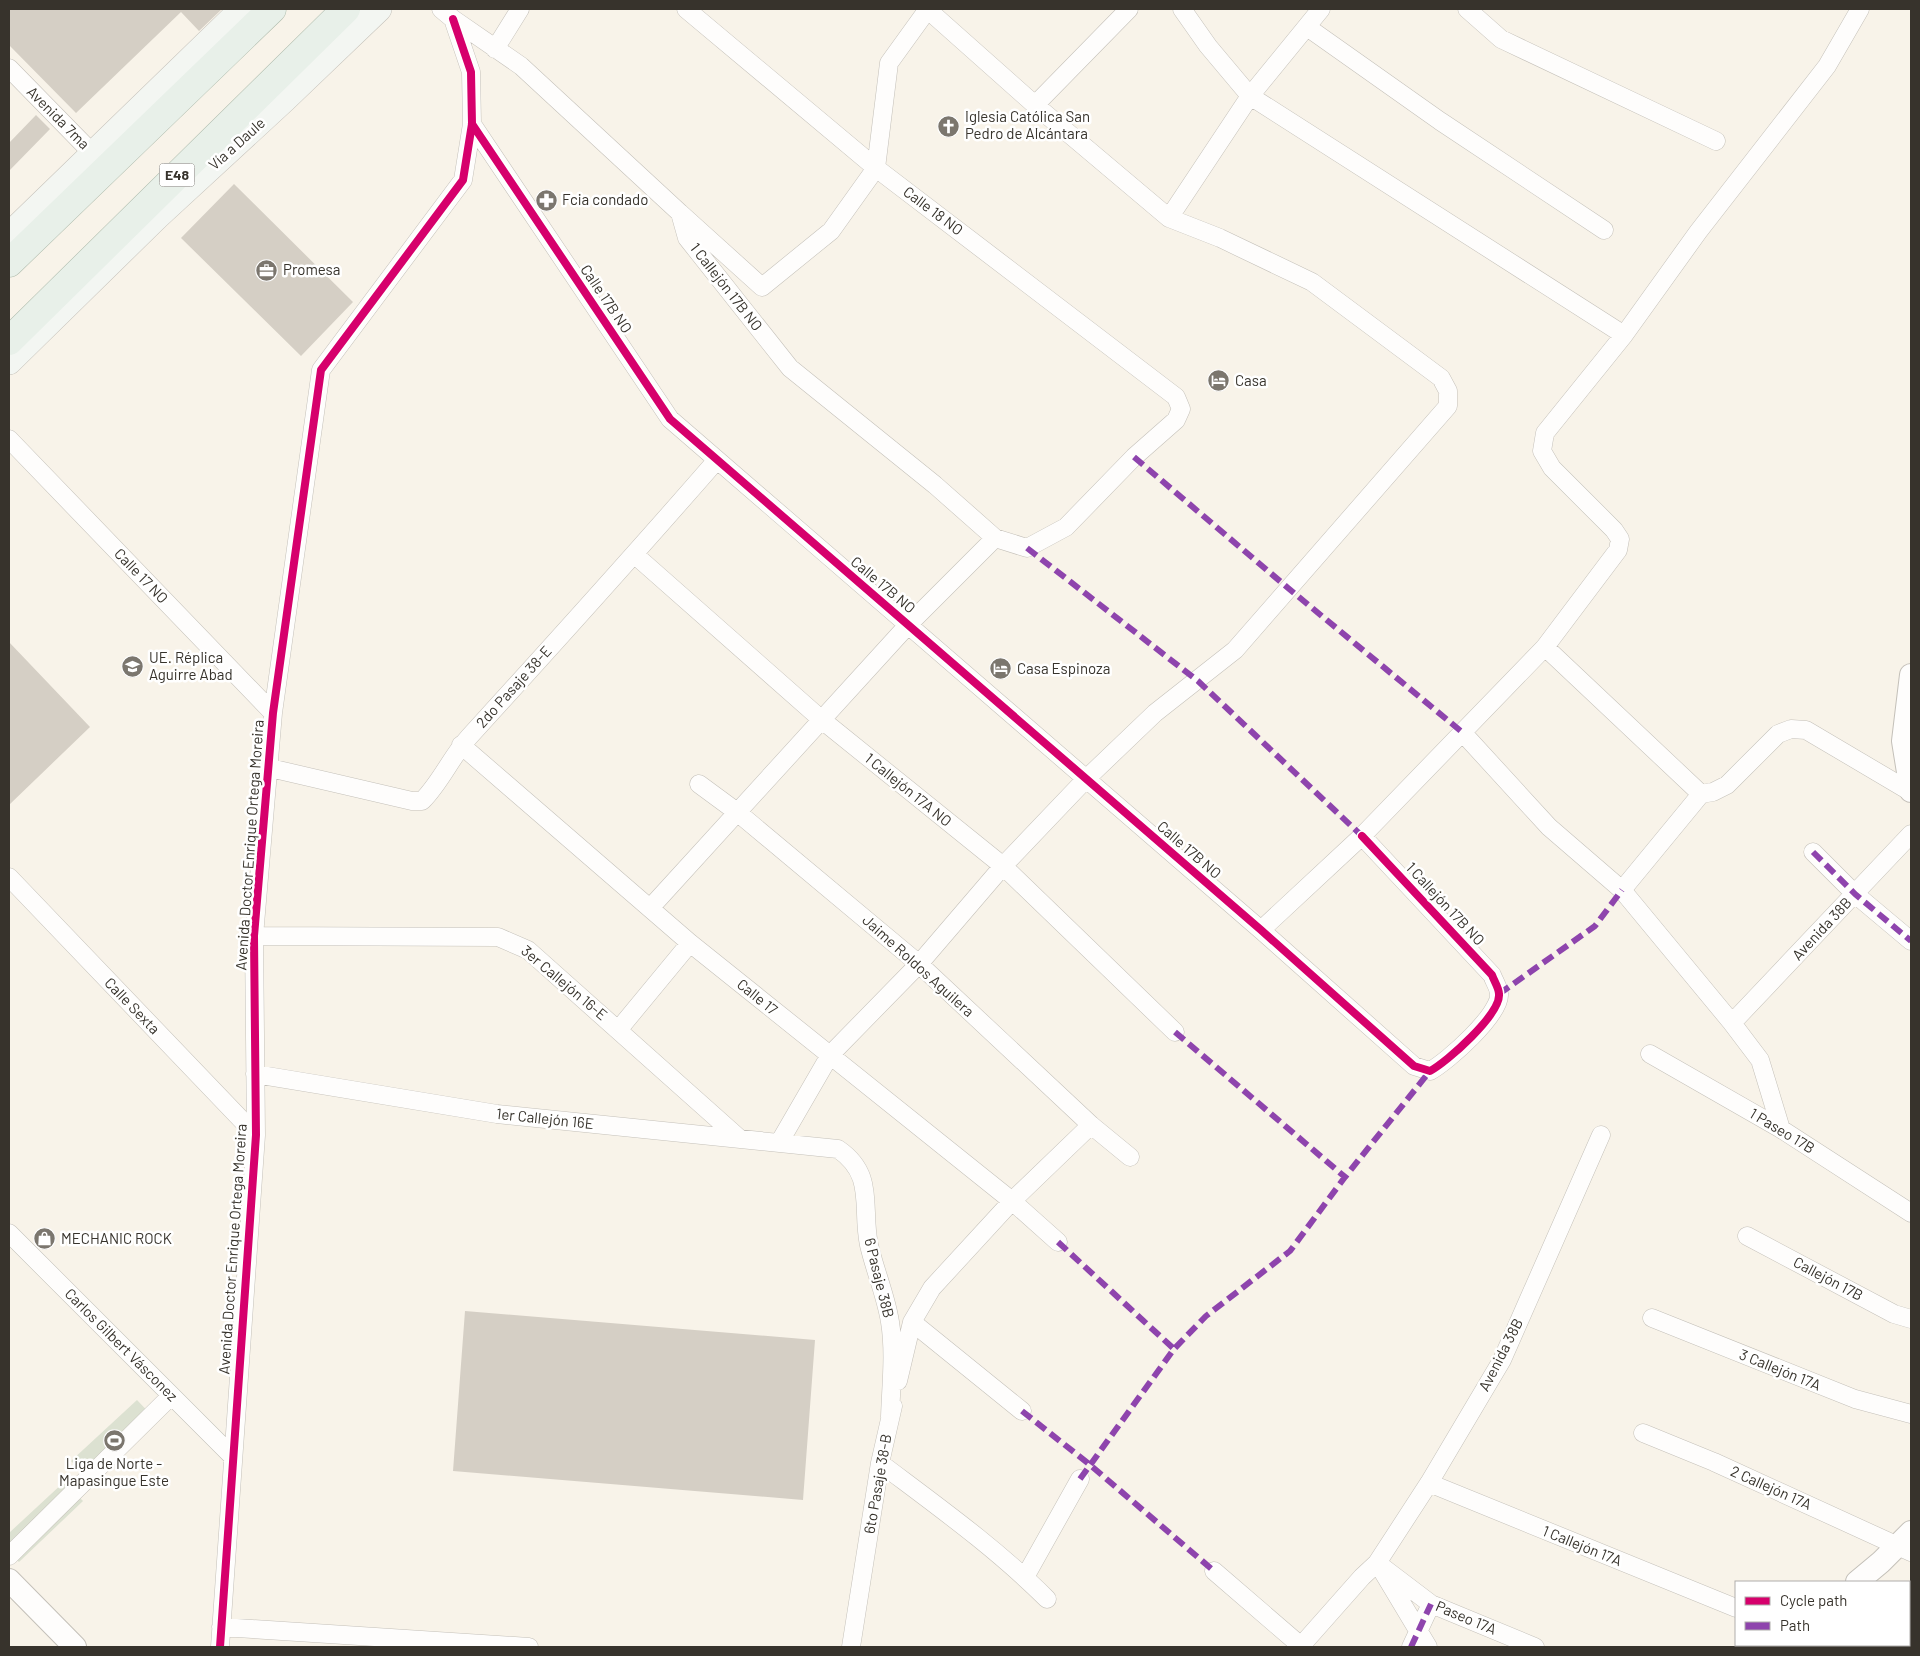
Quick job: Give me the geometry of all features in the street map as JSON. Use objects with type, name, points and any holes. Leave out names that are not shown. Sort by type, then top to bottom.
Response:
[{"type":"main road","points":[[9,263],[42,231],[100,160],[242,9]]},
{"type":"main road","points":[[9,235],[100,160],[272,9]]},
{"type":"main road","name":"Vía a Daule","points":[[9,341],[346,9]]},
{"type":"main road","name":"Vía a Daule","points":[[9,362],[157,217],[379,9]]},
{"type":"main road","points":[[9,241],[42,231]]},
{"type":"street","points":[[495,49],[520,9]]},
{"type":"street","name":"Calle 18 NO","points":[[686,9],[876,168],[1176,397],[1182,409],[1176,420],[1134,457],[1066,526],[1027,548]]},
{"type":"street","points":[[447,14],[521,66],[762,287],[831,231],[876,168],[889,63],[928,9],[1035,105],[1170,218],[1220,238],[1312,282],[1440,378],[1448,392],[1448,406],[1235,650],[1155,713],[1085,780],[1003,866],[919,964],[830,1055],[779,1144]]},
{"type":"street","points":[[1035,105],[1129,9]]},
{"type":"street","points":[[1182,9],[1208,46],[1250,96],[1624,336]]},
{"type":"street","points":[[1170,218],[1250,96],[1322,9]]},
{"type":"street","points":[[1467,9],[1501,39],[1716,141]]},
{"type":"street","points":[[1261,930],[1362,836],[1545,647],[1618,550],[1620,539],[1614,530],[1552,468],[1542,451],[1545,433],[1624,336],[1698,232],[1827,66],[1860,9]]},
{"type":"street","points":[[447,14],[471,72],[472,124]]},
{"type":"street","points":[[1307,27],[1440,121],[1604,230]]},
{"type":"street","name":"Avenida 7ma","points":[[9,68],[100,160]]},
{"type":"street","name":"Calle 17B NO","points":[[472,124],[670,419],[716,461],[1261,930],[1414,1066],[1430,1071]]},
{"type":"street","name":"Avenida Doctor Enrique Ortega Moreira","points":[[220,1647],[256,1135],[254,936],[270,768],[273,713],[321,370],[463,180],[472,124]]},
{"type":"street","name":"1 Callejón 17B NO","points":[[680,213],[687,238],[790,368],[934,485],[995,538],[1027,548]]},
{"type":"street","name":"Calle 17 NO","points":[[9,439],[273,713]]},
{"type":"street","name":"2do Pasaje 38-E","points":[[270,768],[412,801],[422,800],[434,789],[461,745],[635,555],[716,461]]},
{"type":"street","points":[[651,907],[908,625],[995,538]]},
{"type":"street","name":"1 Callejón 17A NO","points":[[635,555],[822,720],[1003,866],[1175,1032]]},
{"type":"street","points":[[1545,647],[1701,794]]},
{"type":"street","points":[[1911,674],[1903,741],[1911,792]]},
{"type":"street","points":[[1622,890],[1701,794],[1713,792],[1727,785],[1778,734],[1792,729],[1806,730],[1911,792]]},
{"type":"street","points":[[1462,732],[1549,827],[1622,890],[1732,1023],[1760,1060],[1781,1129]]},
{"type":"street","name":"Calle 17","points":[[461,745],[651,907],[690,943],[1012,1201],[1058,1242]]},
{"type":"street","name":"Jaime Roldos Aguilera","points":[[699,784],[737,812],[919,964],[1091,1125],[1130,1157]]},
{"type":"street","name":"Avenida 38B","points":[[1732,1023],[1911,834]]},
{"type":"street","name":"1 Callejón 17B NO","points":[[1362,836],[1492,975],[1499,994],[1494,1012],[1443,1064],[1430,1071]]},
{"type":"street","points":[[1813,852],[1855,894],[1911,941]]},
{"type":"street","name":"Calle Sexta","points":[[9,877],[256,1135]]},
{"type":"street","name":"3er Callejón 16-E","points":[[254,936],[498,937],[528,950],[619,1029],[740,1139]]},
{"type":"street","points":[[619,1029],[690,943]]},
{"type":"street","name":"1 Paseo 17B","points":[[1650,1054],[1781,1129],[1911,1213]]},
{"type":"street","name":"1er Callejón 16E","points":[[254,1074],[497,1114],[838,1150]]},
{"type":"street","name":"6to Pasaje 38-B","points":[[851,1647],[880,1463],[912,1322],[932,1288],[1012,1201],[1091,1125]]},
{"type":"street","name":"Avenida 38B","points":[[1300,1647],[1362,1577],[1377,1563],[1429,1484],[1502,1360],[1601,1135]]},
{"type":"street","name":"6 Pasaje 38B","points":[[838,1150],[850,1158],[860,1171],[864,1188],[869,1247],[886,1300],[890,1325],[890,1418]]},
{"type":"street","name":"Carlos Gilbert Vásconez","points":[[9,1233],[233,1457]]},
{"type":"street","name":"Callejón 17B","points":[[1747,1236],[1894,1314],[1911,1320]]},
{"type":"street","name":"3 Callejón 17A","points":[[1652,1318],[1855,1399],[1911,1414]]},
{"type":"street","points":[[912,1322],[1022,1411]]},
{"type":"street","points":[[9,1556],[171,1396]]},
{"type":"street","name":"2 Callejón 17A","points":[[1643,1433],[1907,1543]]},
{"type":"street","points":[[880,1463],[1025,1576],[1047,1599]]},
{"type":"street","points":[[1025,1576],[1080,1479]]},
{"type":"street","name":"1 Callejón 17A","points":[[1429,1484],[1735,1608]]},
{"type":"street","points":[[1858,1581],[1907,1543]]},
{"type":"street","points":[[1377,1563],[1415,1639],[1428,1647]]},
{"type":"street","name":"Paseo 17A","points":[[1377,1563],[1432,1604],[1535,1647]]},
{"type":"street","points":[[1214,1570],[1300,1647]]},
{"type":"street","points":[[9,1580],[74,1647]]},
{"type":"street","points":[[1415,1639],[1432,1604]]},
{"type":"street","points":[[221,1627],[368,1642],[529,1647]]},
{"type":"green space","name":"Liga de Norte - Mapasingue Este","points":[[137,1400],[156,1420],[91,1481],[71,1461]]},
{"type":"green space","name":"Liga de Norte - Mapasingue Este","points":[[64,1482],[83,1501],[19,1562],[9,1553],[9,1533]]},
{"type":"building","points":[[9,9],[222,9],[199,31],[181,12],[76,113],[9,45]]},
{"type":"building","points":[[36,115],[50,129],[9,171],[9,143]]},
{"type":"building","name":"Promesa","points":[[234,184],[353,302],[301,356],[181,238]]},
{"type":"building","points":[[9,642],[90,727],[9,805]]},
{"type":"building","points":[[465,1311],[815,1340],[803,1500],[453,1471]]},
{"type":"marked path","points":[[1134,457],[1462,732]]},
{"type":"marked path","points":[[1027,548],[1198,681],[1362,836]]},
{"type":"marked path","points":[[1813,852],[1855,894],[1911,941]]},
{"type":"marked path","points":[[1499,994],[1595,926],[1622,890]]},
{"type":"marked path","points":[[1175,1032],[1345,1177]]},
{"type":"marked path","points":[[1080,1479],[1174,1349],[1206,1316],[1290,1251],[1345,1177],[1430,1071]]},
{"type":"marked path","points":[[1058,1242],[1174,1349]]},
{"type":"marked path","points":[[1022,1411],[1089,1464],[1214,1571]]},
{"type":"marked path","points":[[1411,1647],[1431,1604]]},
{"type":"cycle path","points":[[220,1647],[256,1135],[254,936],[273,713],[321,370],[463,180],[472,124],[471,72],[453,19]]},
{"type":"cycle path","points":[[472,124],[670,419],[1261,930],[1414,1066],[1430,1071],[1460,1048],[1483,1025],[1497,1003],[1498,989],[1492,975],[1362,836]]},
{"type":"place","name":"Iglesia Católica San Pedro de Alcántara","points":[[949,126]]},
{"type":"place","name":"Fcia condado","points":[[546,200]]},
{"type":"place","name":"Promesa","points":[[267,270]]},
{"type":"place","name":"Casa","points":[[1219,381]]},
{"type":"place","name":"UE. Réplica Aguirre Abad","points":[[133,667]]},
{"type":"place","name":"Casa Espinoza","points":[[1001,669]]},
{"type":"place","name":"MECHANIC ROCK","points":[[45,1239]]},
{"type":"place","name":"Liga de Norte - Mapasingue Este","points":[[114,1441]]}]
